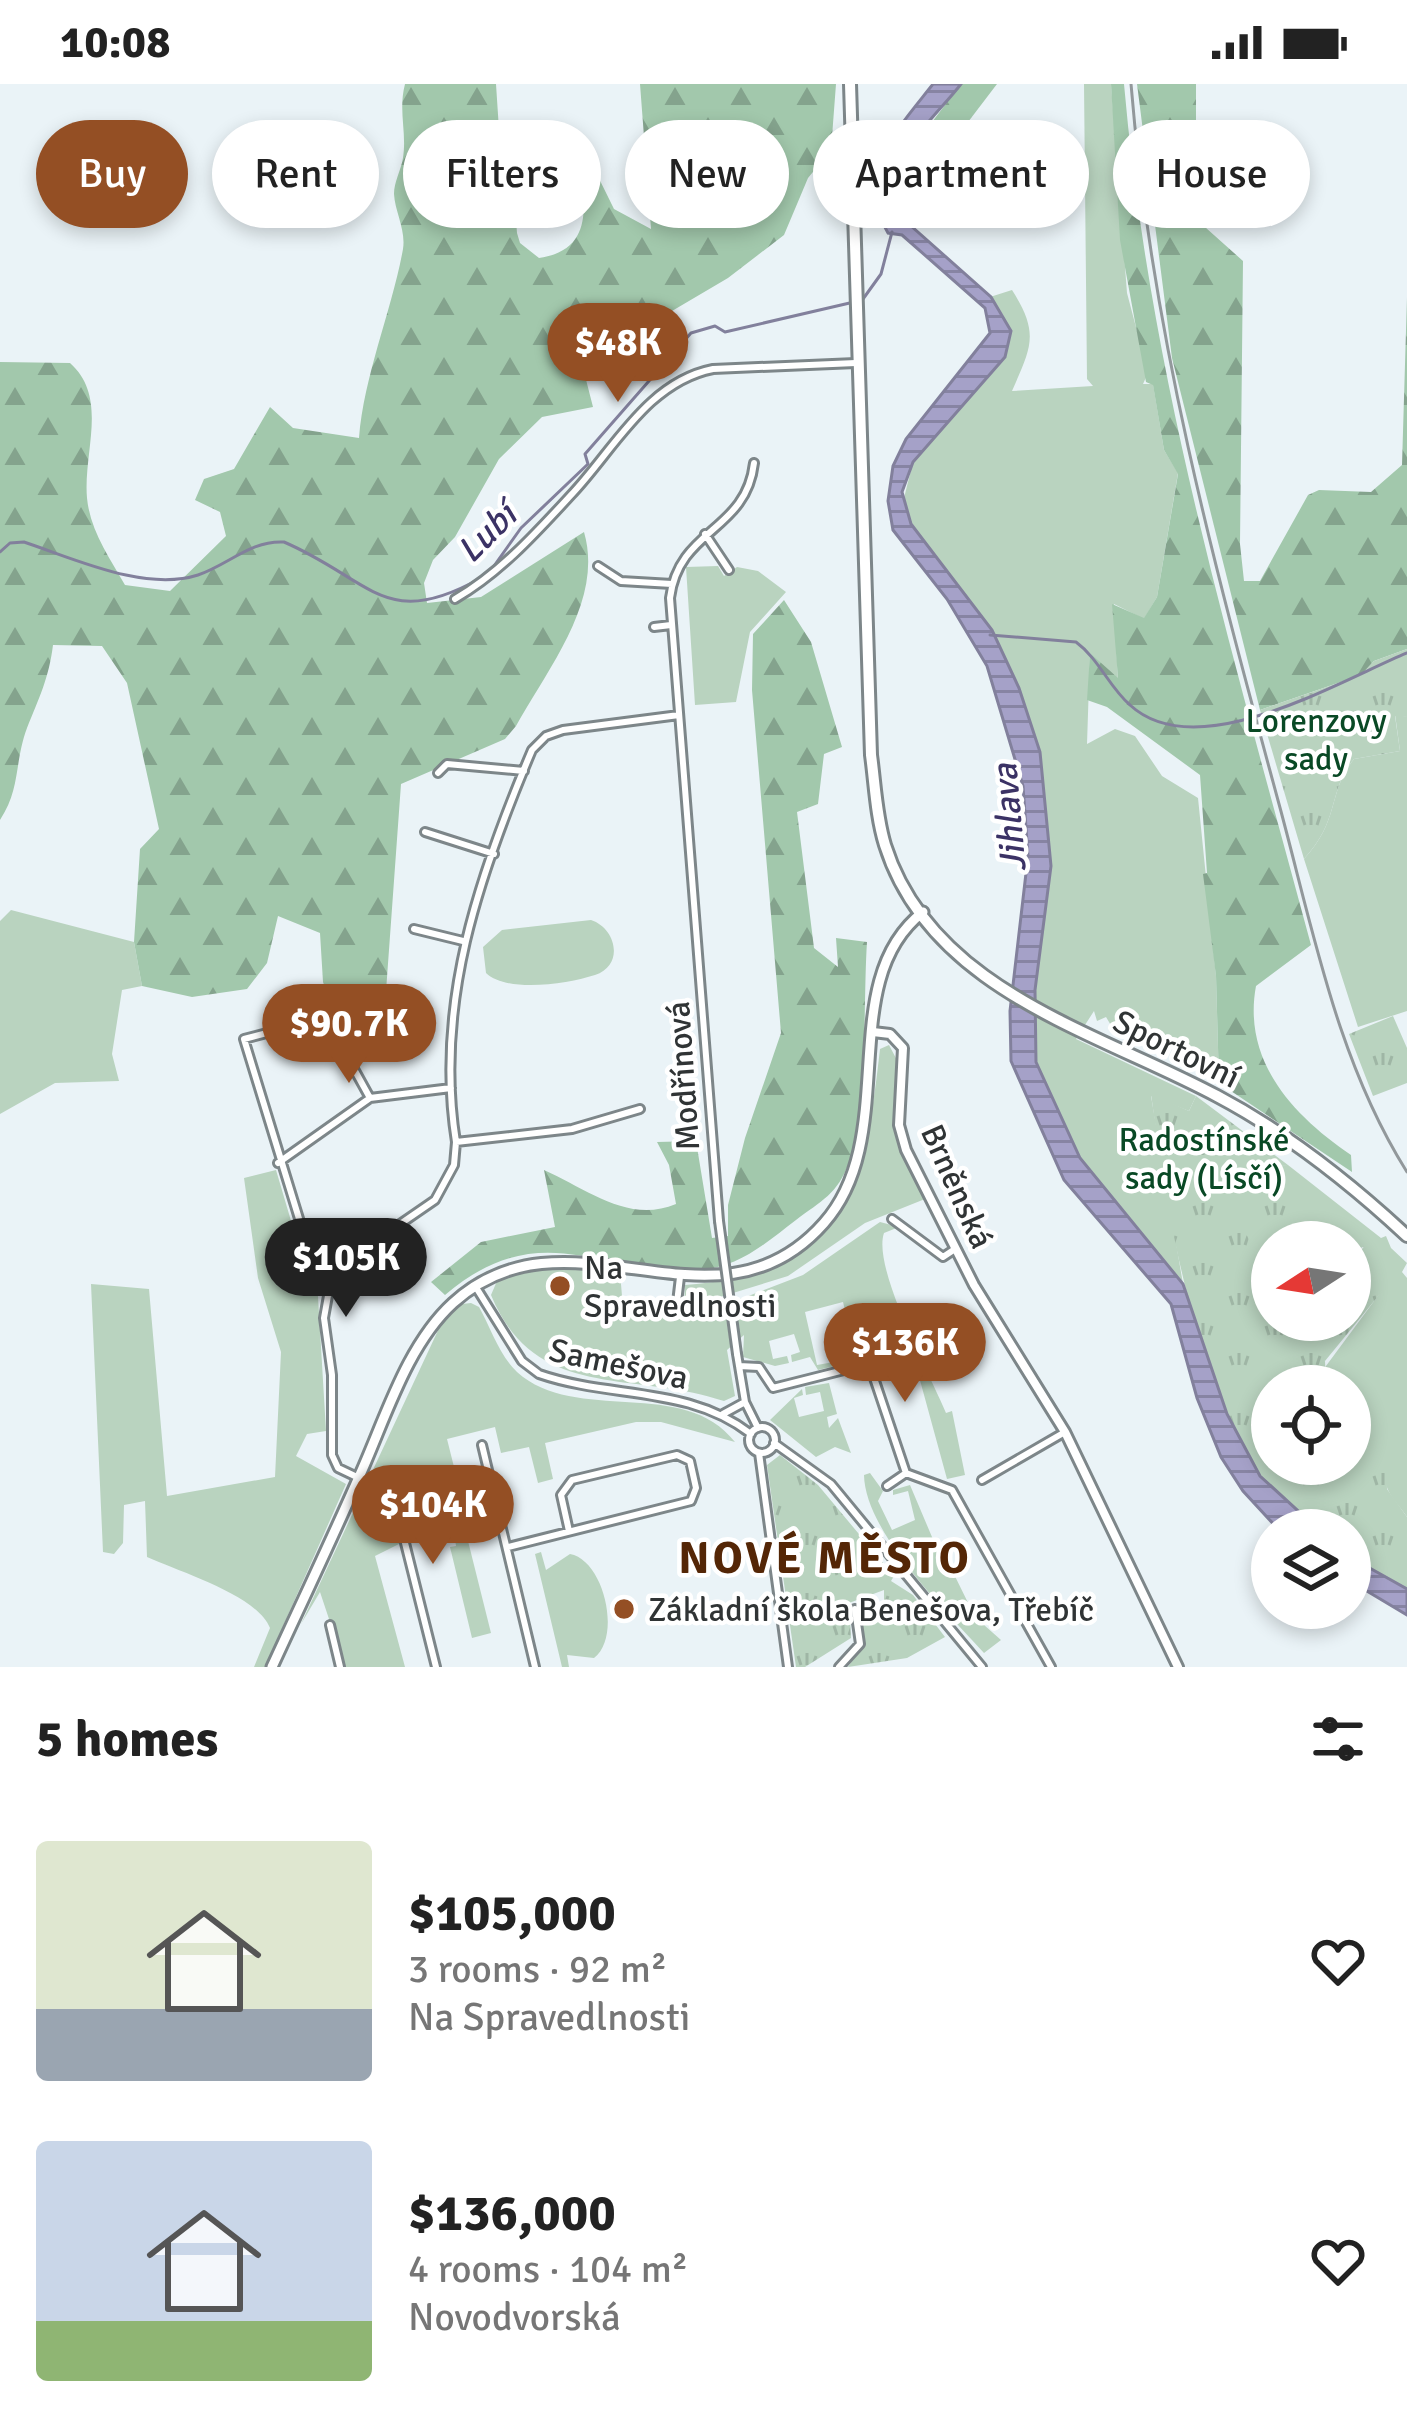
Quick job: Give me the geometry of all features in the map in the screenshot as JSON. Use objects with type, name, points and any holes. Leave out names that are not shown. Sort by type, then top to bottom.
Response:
[{"type":"main road","points":[[850,84],[857,363]]},
{"type":"main road","name":"Sportovní","points":[[857,363],[877,802],[892,861],[918,916],[991,981],[1064,1023],[1253,1116],[1342,1179],[1407,1236]]},
{"type":"main road","points":[[272,1667],[418,1349],[448,1308],[507,1270],[557,1260],[680,1277],[722,1277],[791,1252],[825,1222],[846,1192],[862,1151],[883,972],[918,916]]},
{"type":"street","points":[[455,599],[493,577],[644,407],[692,375],[720,368],[857,363]]},
{"type":"street","points":[[598,566],[621,581],[672,584],[683,555],[733,515],[754,463]]},
{"type":"street","points":[[739,473],[752,476]]},
{"type":"street","points":[[705,534],[729,571]]},
{"type":"street","name":"Modřínová","points":[[672,584],[671,625],[719,1221],[737,1354],[754,1431]]},
{"type":"street","points":[[655,627],[671,625]]},
{"type":"street","points":[[359,1478],[338,1468],[332,1455],[332,1376],[324,1318],[332,1279],[346,1262],[435,1200],[454,1165],[451,1022],[463,941],[532,750],[553,732],[679,715]]},
{"type":"street","points":[[439,772],[447,764],[524,771]]},
{"type":"street","points":[[425,832],[494,854]]},
{"type":"street","points":[[414,929],[463,941]]},
{"type":"street","points":[[324,1018],[244,1039],[278,1163],[312,1259],[332,1279]]},
{"type":"street","name":"Brněnská","points":[[874,1032],[890,1034],[903,1048],[901,1133],[955,1249],[1066,1432],[1178,1667]]},
{"type":"street","points":[[349,1060],[370,1098]]},
{"type":"street","points":[[278,1163],[370,1098],[451,1088]]},
{"type":"street","points":[[456,1142],[572,1129],[640,1109]]},
{"type":"street","points":[[892,1219],[937,1256],[955,1249]]},
{"type":"street","points":[[676,1311],[680,1277]]},
{"type":"street","name":"Samešova","points":[[476,1286],[511,1346],[539,1374],[691,1402],[754,1431],[772,1432],[774,1443],[798,1455],[831,1484],[982,1667]]},
{"type":"street","points":[[739,1366],[757,1366],[773,1388],[862,1369],[873,1375],[906,1473]]},
{"type":"street","name":"Samešova","points":[[723,1414],[745,1402]]},
{"type":"street","points":[[754,1431],[750,1445],[759,1453],[788,1667]]},
{"type":"street","points":[[982,1480],[1066,1432]]},
{"type":"street","points":[[759,1453],[774,1443]]},
{"type":"street","points":[[482,1445],[535,1667]]},
{"type":"street","points":[[508,1547],[691,1501],[696,1488],[690,1461],[677,1455],[572,1480],[561,1495],[569,1531]]},
{"type":"street","points":[[887,1486],[906,1473]]},
{"type":"street","points":[[906,1473],[952,1490],[1051,1667]]},
{"type":"street","points":[[376,1530],[397,1528],[404,1539],[436,1667]]},
{"type":"street","points":[[839,1667],[860,1644],[855,1609]]},
{"type":"street","points":[[330,1625],[340,1667]]},
{"type":"green space","points":[[405,84],[496,84],[498,120],[403,121]]},
{"type":"green space","points":[[640,84],[836,84],[833,120],[813,120],[813,172],[789,223],[789,120],[643,120]]},
{"type":"green space","points":[[961,84],[997,84],[970,120],[934,120]]},
{"type":"green space","points":[[1084,84],[1111,84],[1113,228],[1122,228],[1127,293],[1148,373],[1143,384],[1153,384],[1164,450],[1178,473],[1157,597],[1144,619],[1114,604],[1118,680],[1090,653],[1087,744],[1115,729],[1135,736],[1162,776],[1198,798],[1216,976],[1219,1083],[1171,1045],[1143,1032],[1112,1027],[1106,1017],[1097,1021],[1094,1011],[1076,1039],[1196,1096],[1189,1111],[1151,1096],[1183,1284],[1080,1158],[1036,1062],[1035,991],[1051,866],[1040,752],[1019,688],[992,630],[911,524],[903,502],[913,462],[1005,357],[1003,315],[990,297],[1012,290],[1029,330],[1028,351],[1012,391],[1093,386],[1087,379],[1089,120],[1084,120]]},
{"type":"green space","points":[[1111,84],[1124,84],[1128,120],[1113,120]]},
{"type":"green space","points":[[1137,84],[1196,84],[1196,120],[1142,120]]},
{"type":"green space","points":[[403,158],[403,228],[517,228],[520,243],[539,258],[560,252],[580,228],[601,228],[601,183],[614,209],[625,215],[625,228],[787,228],[728,278],[582,364],[593,407],[542,417],[499,459],[455,537],[433,560],[424,583],[427,603],[481,597],[584,532],[588,557],[586,583],[570,633],[516,726],[505,739],[401,784],[385,1005],[375,1027],[337,1022],[323,982],[320,933],[278,916],[267,963],[247,989],[192,997],[142,986],[134,942],[140,849],[159,829],[127,683],[102,646],[53,645],[11,797],[0,820],[0,362],[70,363],[82,377],[91,409],[87,498],[96,532],[125,585],[170,591],[226,536],[220,512],[195,500],[204,479],[234,469],[270,407],[293,428],[359,438],[366,390],[403,249],[395,185]]},
{"type":"green space","points":[[1119,228],[1141,228],[1198,519],[1311,945],[1256,986],[1257,1039],[1277,1084],[1310,1123],[1351,1155],[1352,1172],[1219,1083],[1200,775],[1107,707],[1087,700],[1090,653],[1118,678],[1112,604],[1144,618],[1157,597],[1178,474],[1164,450],[1153,385],[1146,382]]},
{"type":"green space","points":[[1155,228],[1206,228],[1243,261],[1240,544],[1244,581],[1260,581],[1308,495],[1319,490],[1371,492],[1402,465],[1407,297],[1407,649],[1374,661],[1361,675],[1260,710],[1172,358]]},
{"type":"green space","points":[[718,566],[724,576],[737,567],[758,571],[786,592],[750,632],[736,702],[695,705],[686,567]]},
{"type":"green space","points":[[784,600],[811,642],[842,747],[824,754],[818,804],[797,812],[814,948],[838,967],[836,938],[867,942],[859,1113],[845,1173],[821,1202],[763,1245],[714,1268],[665,1270],[543,1253],[512,1257],[480,1270],[445,1295],[431,1282],[481,1242],[555,1227],[544,1170],[624,1207],[641,1210],[676,1204],[669,1165],[657,1142],[696,1141],[712,1238],[728,1236],[728,1205],[745,1138],[781,1033],[752,690],[753,634]]},
{"type":"green space","name":"Lorenzovy sady","points":[[1407,649],[1407,717],[1395,716],[1400,751],[1354,759],[1340,783],[1324,831],[1304,859],[1260,710],[1361,675],[1374,661]]},
{"type":"green space","points":[[1395,714],[1407,717],[1407,1011],[1358,1027],[1304,859],[1324,831],[1340,783],[1354,759],[1400,751]]},
{"type":"green space","points":[[11,910],[134,942],[142,986],[122,990],[112,1054],[119,1081],[55,1083],[0,1114],[0,921]]},
{"type":"green space","points":[[591,920],[606,931],[614,947],[611,963],[595,975],[522,985],[486,973],[483,947],[502,930]]},
{"type":"green space","points":[[1393,1016],[1407,1048],[1407,1083],[1373,1096],[1349,1034]]},
{"type":"green space","points":[[889,1045],[898,1062],[893,1129],[925,1199],[865,1223],[788,1276],[684,1308],[685,1285],[739,1277],[782,1263],[814,1242],[837,1215],[866,1144],[880,1049]]},
{"type":"green space","name":"Radostínské sady (Lísčí)","points":[[1151,1094],[1189,1111],[1196,1096],[1288,1165],[1258,1166],[1237,1187],[1251,1245],[1251,1341],[1341,1341],[1325,1365],[1251,1365],[1251,1460],[1219,1396],[1202,1347],[1166,1190]]},
{"type":"green space","points":[[1288,1165],[1359,1221],[1251,1221],[1251,1250],[1237,1220],[1237,1186],[1258,1166]]},
{"type":"green space","points":[[276,1170],[302,1258],[317,1280],[326,1431],[307,1434],[296,1456],[346,1484],[265,1667],[254,1667],[270,1628],[234,1595],[147,1557],[145,1501],[124,1505],[123,1543],[114,1554],[103,1552],[91,1284],[149,1289],[167,1496],[275,1477],[281,1352],[258,1278],[244,1178]]},
{"type":"green space","points":[[1274,1184],[1292,1187],[1337,1221],[1251,1221],[1251,1234],[1244,1219]]},
{"type":"green space","points":[[880,1222],[899,1227],[884,1233],[886,1270],[946,1413],[952,1411],[965,1475],[947,1479],[915,1362],[906,1349],[882,1354],[882,1335],[875,1337],[880,1355],[847,1364],[844,1359],[856,1356],[843,1302],[805,1312],[817,1365],[834,1362],[835,1366],[818,1370],[810,1357],[792,1362],[791,1355],[800,1352],[794,1334],[769,1341],[773,1359],[787,1356],[789,1363],[775,1366],[743,1357],[744,1335],[727,1350],[735,1396],[724,1401],[560,1367],[533,1352],[510,1329],[491,1295],[497,1281],[526,1271],[589,1268],[620,1272],[623,1308],[685,1315],[803,1275]]},
{"type":"green space","points":[[1371,1230],[1381,1238],[1386,1236],[1407,1263],[1402,1272],[1407,1278],[1407,1517],[1387,1489],[1381,1451],[1371,1427],[1371,1365],[1327,1365],[1344,1341],[1371,1341],[1371,1305],[1383,1289],[1371,1264]]},
{"type":"green space","name":"Radostínské sady (Lísčí)","points":[[1371,1252],[1384,1289],[1371,1305]]},
{"type":"green space","points":[[462,1304],[479,1307],[511,1365],[541,1388],[688,1411],[713,1422],[735,1442],[661,1422],[636,1422],[545,1443],[553,1479],[538,1483],[529,1447],[501,1453],[495,1427],[447,1439],[454,1467],[438,1493],[414,1502],[407,1540],[375,1556],[405,1667],[345,1667],[320,1592],[301,1624],[441,1324]]},
{"type":"green space","points":[[829,1383],[837,1414],[827,1417],[829,1428],[838,1418],[851,1453],[835,1447],[816,1457],[770,1420],[802,1389],[803,1395],[794,1398],[799,1417],[824,1411],[820,1392],[806,1395],[805,1387]]},
{"type":"green space","name":"Radostínské sady (Lísčí)","points":[[1373,1424],[1386,1450],[1387,1489],[1407,1517],[1407,1589],[1371,1569],[1371,1509],[1293,1509],[1268,1485],[1371,1485]]},
{"type":"green space","points":[[780,1455],[818,1485],[894,1576],[891,1581],[913,1595],[945,1637],[907,1658],[848,1667],[862,1645],[858,1621],[884,1614],[884,1590],[849,1603],[851,1638],[805,1667],[796,1667],[767,1465]]},
{"type":"green space","points":[[870,1473],[883,1491],[878,1501],[892,1530],[915,1520],[908,1491],[893,1495],[893,1490],[910,1485],[943,1563],[948,1562],[975,1617],[1001,1640],[984,1653],[892,1545],[868,1497],[864,1475]]},
{"type":"green space","points":[[455,1489],[491,1633],[472,1638],[450,1547],[456,1546],[455,1539],[448,1539],[438,1498]]},
{"type":"green space","points":[[541,1552],[546,1570],[570,1554],[582,1559],[600,1584],[607,1634],[594,1658],[567,1655],[569,1667],[562,1667],[535,1554]]},
{"type":"shaded area","points":[[933,84],[961,84],[930,120],[905,119]]},
{"type":"shaded area","points":[[886,228],[913,228],[991,297],[1011,331],[1005,357],[913,462],[902,492],[911,524],[992,630],[1019,688],[1040,752],[1051,866],[1035,990],[1036,1062],[1080,1158],[1183,1284],[1227,1414],[1251,1459],[1251,1485],[1270,1485],[1296,1509],[1260,1509],[1221,1457],[1197,1398],[1171,1304],[1064,1180],[1011,1061],[1010,1011],[1028,856],[1023,786],[987,666],[947,599],[893,530],[888,501],[893,466],[906,439],[990,333],[985,308],[902,235],[888,233]]},
{"type":"shaded area","points":[[1371,1569],[1407,1589],[1407,1615],[1371,1594]]},
{"type":"waterway","name":"Lubí","points":[[863,299],[881,274],[892,232]]},
{"type":"waterway","name":"Lubí","points":[[489,573],[521,528],[588,464],[585,454],[691,333],[715,326],[725,332],[854,302]]},
{"type":"waterway","name":"Lubí","points":[[0,552],[10,543],[24,542],[133,577],[177,579],[209,571],[261,545],[284,542],[400,600],[449,594],[481,578]]},
{"type":"waterway","points":[[990,635],[1076,642],[1130,705],[1158,722],[1192,727],[1268,713],[1407,653]]},
{"type":"railway","points":[[1131,84],[1140,176],[1169,357],[1231,625],[1345,1040],[1362,1085],[1407,1172]]},
{"type":"place","name":"Na Spravedlnosti","points":[[560,1286]]},
{"type":"place","name":"Základní škola Benešova, Třebíč","points":[[624,1609]]},
{"type":"district","name":"NOVÉ MĚSTO","points":[[825,1557]]},
{"type":"water label","name":"Jihlava","points":[[1008,818]]}]
